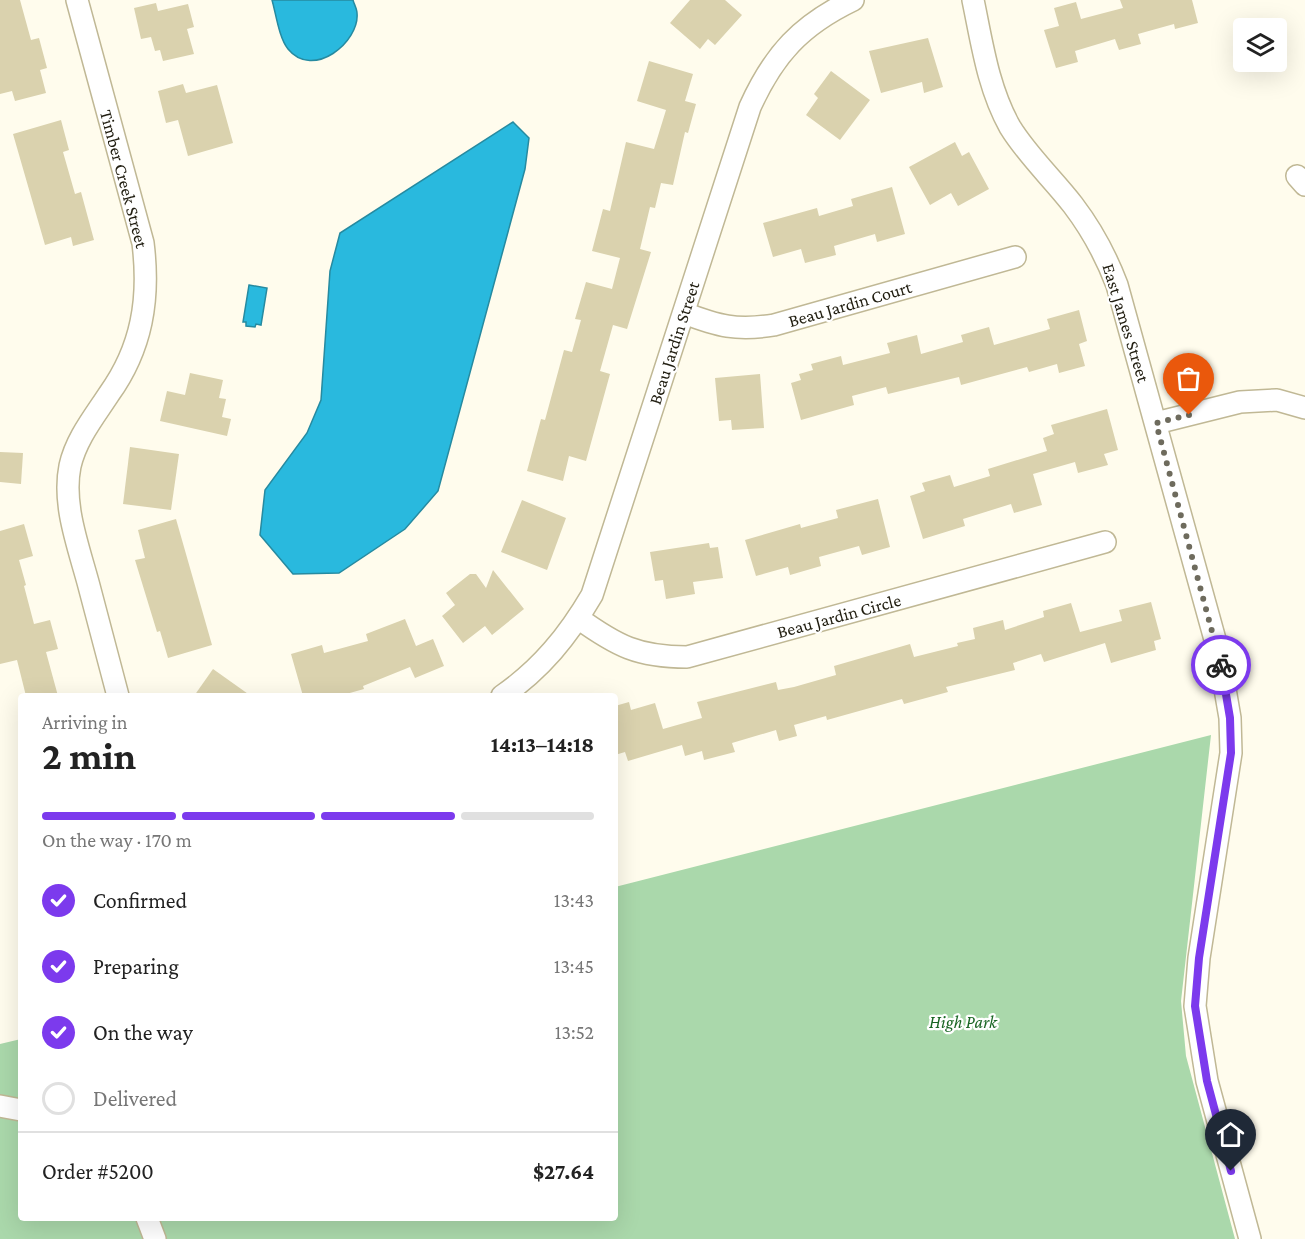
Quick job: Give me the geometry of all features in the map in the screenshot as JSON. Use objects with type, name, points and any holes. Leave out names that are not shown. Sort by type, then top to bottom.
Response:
[{"type":"street","name":"Timber Creek Street","points":[[76,0],[143,243],[146,268],[146,295],[136,345],[125,370],[93,416],[75,450],[68,490],[72,524],[117,693]]},
{"type":"street","name":"Beau Jardin Street","points":[[506,693],[524,681],[550,656],[592,596],[750,107],[762,79],[780,53],[805,29],[853,0]]},
{"type":"street","name":"East James Street","points":[[973,0],[991,81],[1000,108],[1012,129],[1073,204],[1105,254],[1128,320],[1219,654],[1230,718],[1231,753],[1199,958],[1195,1006],[1207,1081],[1250,1239]]},
{"type":"street","name":"Beau Jardin Court","points":[[684,313],[737,329],[774,325],[1015,257]]},
{"type":"street","points":[[1156,423],[1240,402],[1277,400],[1305,408]]},
{"type":"street","name":"Beau Jardin Circle","points":[[578,618],[611,642],[633,652],[658,657],[687,657],[1105,542]]},
{"type":"street","points":[[0,1106],[18,1109]]},
{"type":"street","points":[[148,1221],[155,1239]]},
{"type":"green space","name":"High Park","points":[[1211,735],[1181,1001],[1186,1056],[1235,1239],[0,1239],[0,1044],[18,1040],[18,1221],[618,1221],[618,886]]},
{"type":"water","points":[[272,0],[353,0],[357,11],[356,24],[351,35],[333,54],[310,61],[298,58],[288,49],[282,39]]},
{"type":"water","points":[[513,122],[529,138],[525,169],[438,491],[405,529],[339,573],[293,574],[260,535],[265,490],[307,433],[321,400],[330,271],[340,233]]},
{"type":"water","points":[[249,285],[267,288],[261,325],[256,324],[255,327],[246,326],[246,322],[243,322]]},
{"type":"building","points":[[0,0],[20,0],[31,40],[39,38],[47,68],[40,70],[46,93],[15,101],[12,91],[0,94]]},
{"type":"building","points":[[690,0],[725,0],[742,15],[715,45],[708,39],[700,49],[670,23]]},
{"type":"building","points":[[1120,0],[1192,0],[1198,23],[1175,29],[1174,24],[1138,34],[1141,44],[1119,50],[1115,39],[1075,51],[1078,62],[1056,68],[1044,30],[1059,26],[1054,8],[1076,2],[1081,19],[1123,8]]},
{"type":"building","points":[[156,3],[158,11],[188,4],[194,27],[187,29],[194,54],[163,61],[160,50],[155,51],[151,37],[141,39],[134,8]]},
{"type":"building","points":[[928,38],[943,87],[924,93],[922,82],[881,93],[869,51]]},
{"type":"building","points":[[649,61],[693,74],[685,101],[696,104],[688,133],[685,132],[673,185],[661,183],[655,208],[650,207],[640,249],[651,252],[627,329],[613,325],[600,371],[610,374],[586,461],[569,456],[563,481],[527,471],[541,419],[545,420],[564,350],[572,352],[581,320],[575,319],[586,282],[612,289],[620,258],[592,251],[603,209],[610,211],[626,142],[654,149],[666,110],[637,101]]},
{"type":"building","points":[[831,71],[870,100],[840,140],[806,115],[818,98],[814,94]]},
{"type":"building","points":[[183,84],[186,93],[217,85],[233,143],[188,156],[178,120],[166,123],[158,91]]},
{"type":"building","points":[[61,120],[69,150],[63,152],[75,194],[81,192],[94,240],[73,246],[71,237],[45,245],[13,134]]},
{"type":"building","points":[[955,142],[962,156],[969,152],[989,189],[958,206],[951,193],[930,205],[909,167]]},
{"type":"building","points":[[892,187],[905,234],[877,242],[875,234],[834,246],[836,255],[805,263],[801,249],[773,257],[763,223],[817,208],[819,216],[853,206],[851,199]]},
{"type":"building","points":[[1079,310],[1087,341],[1079,344],[1085,366],[1059,373],[1057,364],[1029,372],[1027,367],[961,385],[959,377],[888,394],[886,387],[852,396],[854,405],[801,420],[791,383],[801,380],[799,374],[813,370],[811,364],[841,356],[843,365],[890,353],[887,343],[917,335],[921,354],[963,342],[961,335],[989,327],[994,345],[1050,329],[1047,319]]},
{"type":"building","points":[[190,373],[223,380],[219,398],[226,399],[222,417],[231,419],[227,436],[160,421],[167,391],[185,395]]},
{"type":"building","points":[[760,374],[764,428],[732,430],[731,420],[719,421],[715,378]]},
{"type":"building","points":[[1107,409],[1118,450],[1104,454],[1108,465],[1078,473],[1075,462],[1033,474],[1042,505],[1014,513],[1011,504],[963,519],[965,526],[923,539],[910,496],[925,491],[922,483],[950,475],[954,487],[990,476],[988,469],[1047,451],[1043,438],[1054,434],[1051,425]]},
{"type":"building","points":[[130,447],[179,454],[171,510],[123,504]]},
{"type":"building","points":[[0,452],[23,453],[21,484],[0,482]]},
{"type":"building","points":[[878,499],[890,547],[862,555],[859,546],[819,557],[821,566],[790,575],[788,567],[756,576],[745,540],[800,524],[801,528],[838,518],[836,510]]},
{"type":"building","points":[[522,500],[566,518],[547,570],[501,552]]},
{"type":"building","points":[[176,519],[212,645],[168,658],[160,631],[157,632],[135,560],[145,558],[138,530]]},
{"type":"building","points":[[24,524],[33,556],[19,560],[26,585],[24,586],[34,624],[50,620],[58,649],[46,652],[57,693],[25,693],[17,660],[0,664],[0,531]]},
{"type":"building","points":[[709,543],[710,548],[718,547],[723,578],[693,582],[695,594],[666,599],[663,580],[655,581],[650,552]]},
{"type":"building","points":[[493,570],[524,609],[492,635],[485,626],[463,643],[442,616],[455,605],[446,593],[470,574],[476,574],[486,588]]},
{"type":"building","points":[[1151,602],[1161,639],[1154,641],[1156,650],[1111,663],[1105,643],[1044,662],[1041,654],[1013,663],[1015,670],[946,687],[948,692],[904,704],[902,699],[827,720],[826,716],[794,725],[797,736],[779,741],[776,730],[732,743],[735,752],[704,760],[702,751],[685,756],[682,745],[628,761],[625,752],[618,754],[618,705],[629,702],[631,710],[655,703],[663,729],[702,718],[697,702],[776,682],[778,690],[794,687],[836,675],[834,666],[910,644],[914,657],[958,646],[957,643],[975,639],[973,628],[1003,620],[1005,630],[1044,617],[1043,611],[1071,603],[1080,632],[1122,621],[1119,610]]},
{"type":"building","points":[[405,619],[416,646],[433,639],[444,666],[415,678],[410,667],[363,686],[364,689],[350,693],[302,693],[291,654],[322,645],[324,653],[368,641],[366,634]]},
{"type":"building","points":[[213,669],[247,693],[196,693]]},
{"type":"way so far","points":[[1189,415],[1156,423],[1221,665]]},
{"type":"route","points":[[1221,665],[1230,718],[1231,753],[1199,958],[1195,1006],[1207,1081],[1231,1171]]}]
